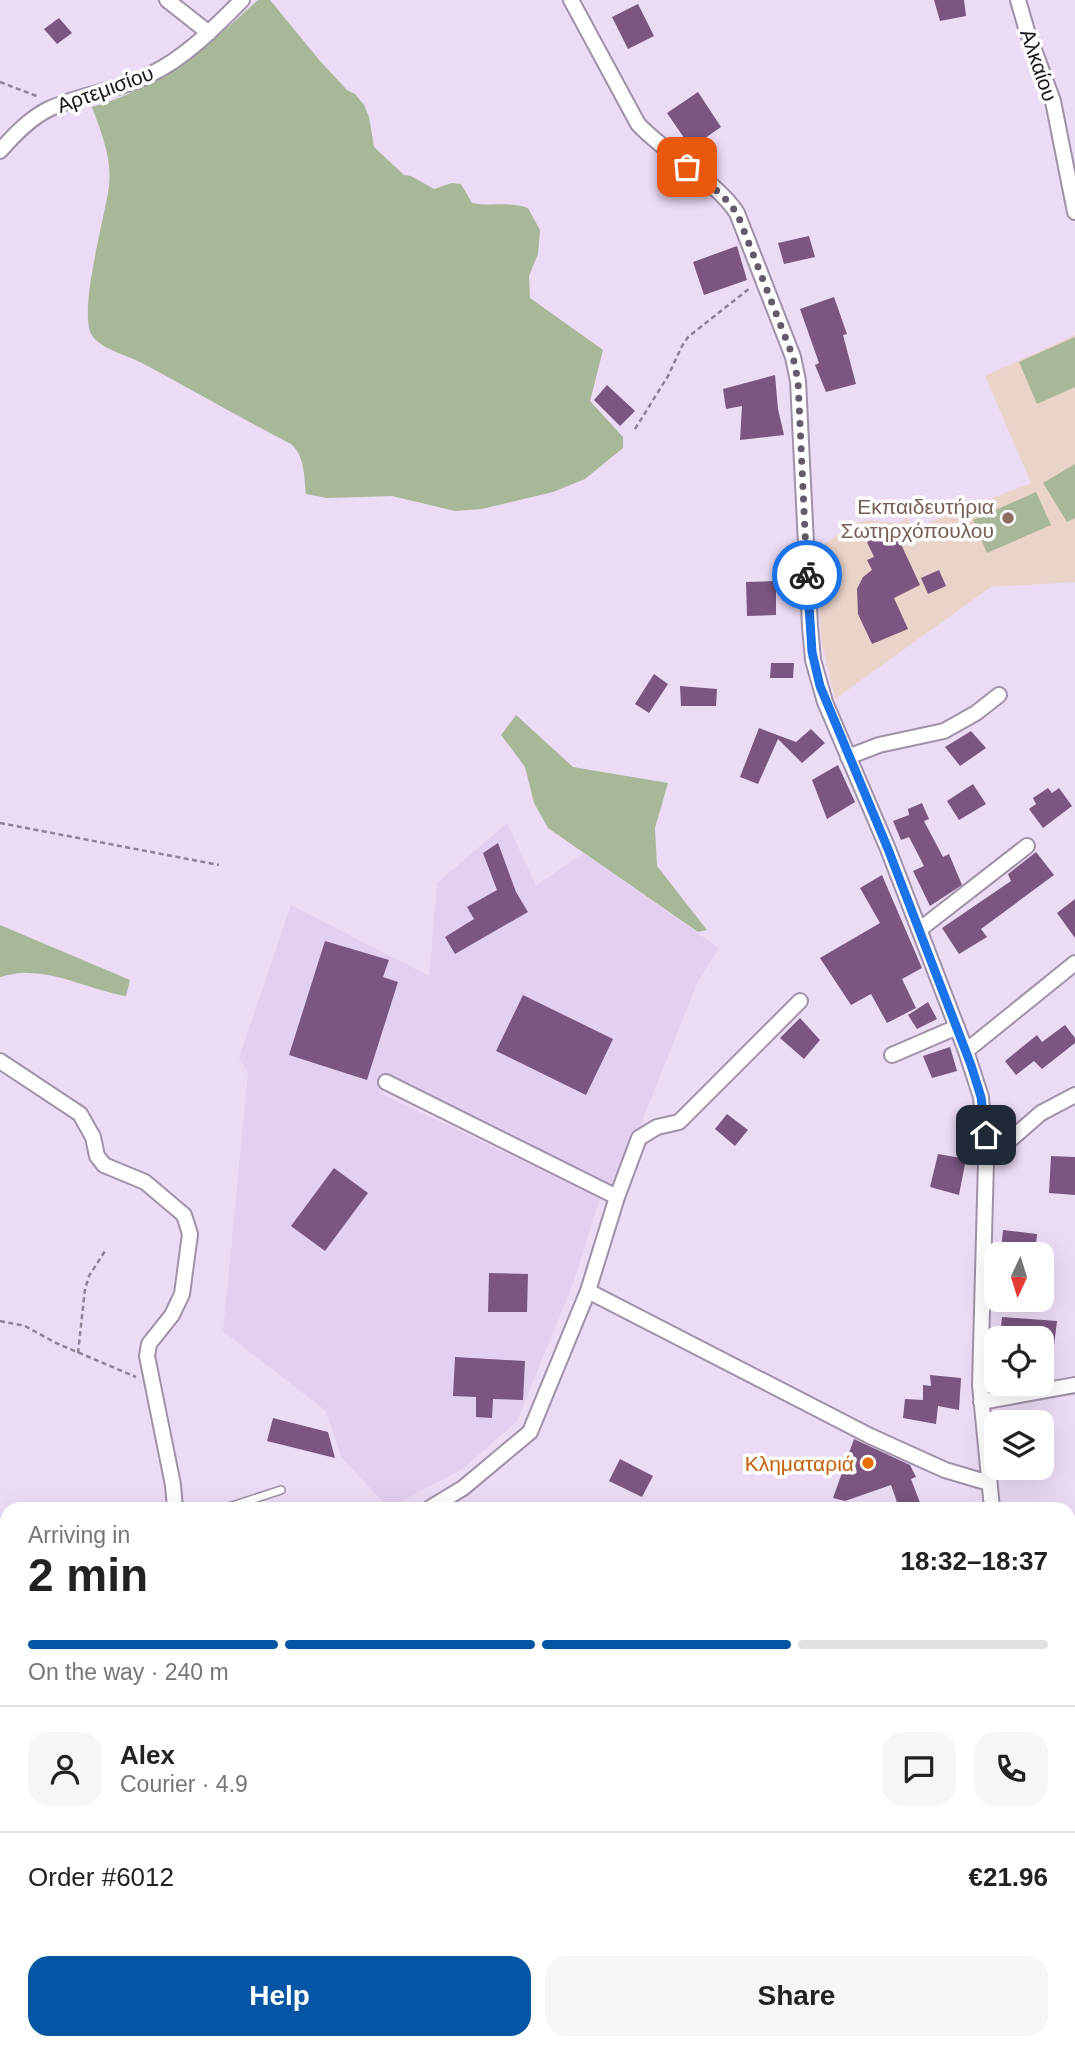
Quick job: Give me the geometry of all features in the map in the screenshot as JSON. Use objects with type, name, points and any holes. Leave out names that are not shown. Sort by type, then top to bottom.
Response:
[{"type":"street","points":[[167,0],[209,33]]},
{"type":"street","name":"Αρτεμισίου","points":[[0,150],[26,125],[53,108],[124,86],[152,74],[209,33],[242,0]]},
{"type":"street","points":[[571,0],[638,124],[734,208],[789,346],[798,381],[813,660],[825,702],[957,1027],[982,1104],[986,1161],[980,1339],[981,1402],[991,1502]]},
{"type":"street","name":"Αλκαίου","points":[[1018,0],[1053,101],[1075,212]]},
{"type":"street","points":[[848,757],[879,746],[944,731],[976,713],[999,695]]},
{"type":"street","points":[[919,930],[1027,846]]},
{"type":"street","points":[[966,1051],[1075,963]]},
{"type":"street","points":[[440,1502],[463,1488],[530,1433],[588,1292],[617,1197],[639,1138],[657,1128],[679,1122],[800,1001]]},
{"type":"street","points":[[892,1055],[957,1027]]},
{"type":"street","points":[[0,1061],[74,1108],[86,1121],[97,1156],[104,1165],[145,1182],[184,1215],[189,1226],[188,1264],[182,1294],[172,1315],[149,1344],[148,1356],[174,1502]]},
{"type":"street","points":[[386,1082],[617,1197]]},
{"type":"street","points":[[986,1161],[1041,1113],[1074,1097]]},
{"type":"street","points":[[588,1292],[870,1436],[945,1470],[989,1483]]},
{"type":"street","points":[[981,1402],[1075,1385]]},
{"type":"lane","points":[[244,1502],[281,1490]]},
{"type":"path","points":[[0,82],[36,95],[53,108]]},
{"type":"path","points":[[635,429],[668,376],[688,337],[763,276]]},
{"type":"path","points":[[0,823],[219,865]]},
{"type":"path","points":[[78,1353],[85,1289],[89,1276],[105,1251]]},
{"type":"path","points":[[0,1321],[25,1326],[78,1353],[153,1383]]},
{"type":"shaded area","name":"Εκπαιδευτήρια Σωτηρχόπουλου","points":[[1075,335],[1075,582],[991,587],[835,699],[821,639],[818,548],[856,523],[868,520],[902,522],[907,516],[912,529],[1031,483],[985,376]]},
{"type":"shaded area","points":[[507,823],[536,886],[583,853],[719,948],[698,981],[613,1186],[389,1076],[382,1094],[600,1198],[574,1281],[517,1421],[464,1468],[400,1502],[383,1502],[341,1457],[326,1411],[223,1331],[248,1073],[239,1058],[291,905],[429,976],[437,883]]},
{"type":"green space","points":[[258,0],[270,0],[320,61],[347,90],[355,94],[369,117],[374,147],[404,175],[434,189],[452,183],[461,184],[472,203],[528,208],[540,230],[538,254],[529,276],[530,298],[603,350],[590,401],[623,437],[623,448],[585,479],[553,492],[482,509],[455,511],[392,496],[327,498],[306,494],[299,454],[291,444],[140,362],[109,349],[93,337],[89,326],[90,288],[110,175],[105,145],[92,107],[117,99],[161,77],[201,50]]},
{"type":"green space","points":[[1075,337],[1075,387],[1037,404],[1019,362]]},
{"type":"green space","points":[[1075,464],[1075,518],[1067,522],[1043,483]]},
{"type":"green space","points":[[1036,492],[1051,525],[987,553],[973,520]]},
{"type":"green space","points":[[516,715],[573,767],[668,783],[655,828],[657,866],[707,930],[698,932],[548,828],[534,803],[525,767],[501,735]]},
{"type":"green space","points":[[0,925],[130,980],[126,996],[40,974],[21,973],[0,977]]},
{"type":"building","points":[[934,0],[964,0],[966,16],[940,21]]},
{"type":"building","points":[[638,4],[654,36],[628,49],[612,17]]},
{"type":"building","points":[[59,18],[72,33],[57,44],[44,29]]},
{"type":"building","points":[[698,92],[721,127],[691,148],[667,113]]},
{"type":"building","points":[[809,236],[815,257],[784,264],[778,243]]},
{"type":"building","points":[[737,246],[747,280],[704,295],[693,262]]},
{"type":"building","points":[[834,297],[847,334],[843,335],[856,384],[826,392],[815,365],[819,363],[800,309]]},
{"type":"building","points":[[775,375],[784,435],[740,440],[742,406],[726,409],[723,389]]},
{"type":"building","points":[[607,385],[635,411],[620,426],[594,400]]},
{"type":"building","points":[[894,529],[920,585],[894,598],[908,629],[872,644],[858,614],[857,589],[863,577],[872,570],[867,560],[874,557],[867,542]]},
{"type":"building","points":[[939,570],[946,586],[928,594],[921,578]]},
{"type":"building","points":[[776,581],[776,615],[747,616],[746,582]]},
{"type":"building","points":[[771,663],[794,663],[793,678],[770,678]]},
{"type":"building","points":[[654,674],[668,684],[649,713],[635,704]]},
{"type":"building","points":[[680,686],[717,689],[716,706],[681,706]]},
{"type":"building","points":[[759,728],[796,742],[811,729],[825,743],[802,763],[778,739],[758,784],[740,777]]},
{"type":"building","points":[[971,731],[986,748],[960,766],[945,747]]},
{"type":"building","points":[[838,765],[855,802],[827,819],[812,780]]},
{"type":"building","points":[[973,784],[986,804],[959,820],[947,801]]},
{"type":"building","points":[[1048,788],[1052,793],[1059,788],[1072,806],[1043,828],[1029,809],[1036,804],[1033,798]]},
{"type":"building","points":[[922,803],[929,819],[924,821],[943,857],[949,854],[962,885],[930,906],[913,871],[924,866],[909,837],[901,840],[893,821],[909,815],[908,809]]},
{"type":"building","points":[[498,843],[516,892],[528,912],[455,954],[445,937],[474,919],[467,907],[497,890],[483,853]]},
{"type":"building","points":[[1036,852],[1054,875],[981,929],[987,937],[959,954],[942,928],[1011,881],[1008,874]]},
{"type":"building","points":[[882,875],[922,968],[902,979],[916,1008],[887,1023],[871,994],[851,1005],[820,958],[880,923],[860,888]]},
{"type":"building","points":[[1075,899],[1075,938],[1057,913]]},
{"type":"building","points":[[325,941],[389,960],[383,977],[398,982],[367,1080],[289,1055]]},
{"type":"building","points":[[523,995],[613,1039],[586,1095],[496,1051]]},
{"type":"building","points":[[928,1002],[937,1019],[917,1029],[908,1015]]},
{"type":"building","points":[[800,1018],[820,1040],[804,1059],[780,1038]]},
{"type":"building","points":[[1065,1025],[1075,1038],[1075,1043],[1042,1069],[1034,1061],[1016,1075],[1005,1061],[1037,1035],[1042,1042]]},
{"type":"building","points":[[950,1047],[957,1071],[932,1078],[923,1056]]},
{"type":"building","points":[[727,1114],[748,1130],[735,1146],[715,1129]]},
{"type":"building","points":[[938,1154],[966,1159],[959,1195],[930,1187]]},
{"type":"building","points":[[1051,1156],[1075,1157],[1075,1195],[1049,1193]]},
{"type":"building","points":[[334,1168],[368,1193],[325,1251],[291,1226]]},
{"type":"building","points":[[1003,1230],[1037,1234],[1036,1242],[1002,1242]]},
{"type":"building","points":[[489,1273],[528,1274],[527,1312],[488,1312]]},
{"type":"building","points":[[1002,1317],[1057,1321],[1054,1346],[1054,1326],[1001,1326]]},
{"type":"building","points":[[455,1357],[525,1361],[523,1400],[493,1399],[492,1418],[476,1417],[476,1397],[453,1396]]},
{"type":"building","points":[[930,1375],[961,1378],[959,1410],[938,1406],[936,1424],[903,1418],[905,1399],[923,1400],[923,1385],[931,1386]]},
{"type":"building","points":[[273,1418],[328,1432],[335,1458],[267,1441]]},
{"type":"building","points":[[854,1439],[910,1465],[916,1477],[911,1479],[920,1502],[897,1502],[891,1485],[845,1501],[833,1498]]},
{"type":"building","points":[[620,1459],[653,1476],[642,1497],[609,1481]]},
{"type":"way so far","points":[[687,167],[722,195],[737,213],[793,357],[798,381],[807,575]]},
{"type":"place","name":"Εκπαιδευτήρια Σωτηρχόπουλου","points":[[1008,518]]},
{"type":"place","name":"Κληματαριά","points":[[868,1463]]},
{"type":"route","points":[[807,575],[812,652],[825,702],[888,849],[971,1065],[981,1097],[986,1135]]}]
